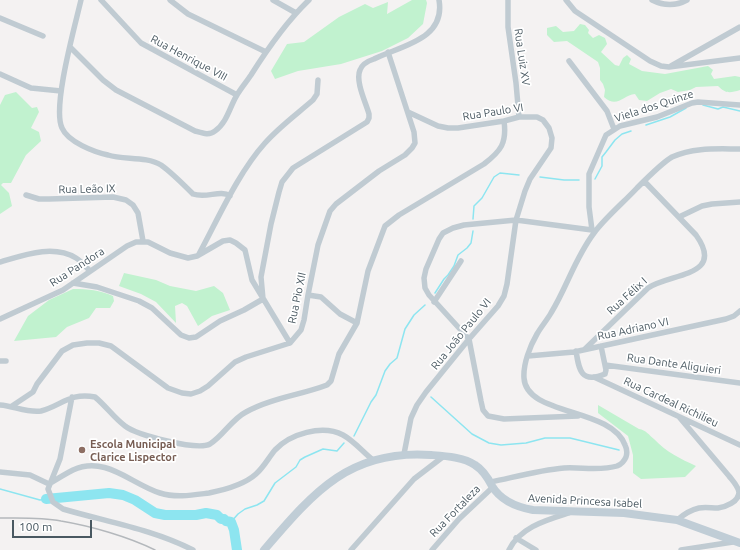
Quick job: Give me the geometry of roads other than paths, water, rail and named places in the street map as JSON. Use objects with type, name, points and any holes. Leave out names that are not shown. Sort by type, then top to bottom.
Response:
[{"type":"street","points":[[81,0],[61,91],[59,119],[62,129],[67,136],[81,145],[108,156],[151,162],[161,166],[193,194],[205,196],[226,193],[230,196]]},
{"type":"street","name":"Rua Henrique VIII","points":[[101,0],[141,43],[237,95]]},
{"type":"street","points":[[170,0],[188,14],[266,52]]},
{"type":"street","points":[[274,0],[296,13]]},
{"type":"street","points":[[70,47],[103,80],[132,100],[202,134],[210,134],[216,131],[222,124],[237,95],[266,52],[296,13],[309,0]]},
{"type":"street","points":[[262,299],[261,277],[278,192],[282,182],[293,168],[360,126],[369,118],[360,86],[360,70],[363,65],[369,61],[388,52],[410,45],[423,38],[433,29],[439,17],[439,0]]},
{"type":"street","name":"Rua Luiz XV","points":[[508,0],[508,27],[519,117]]},
{"type":"street","points":[[566,0],[575,11],[661,66],[669,67],[740,58]]},
{"type":"street","points":[[652,0],[660,4],[666,2],[677,4],[687,0]]},
{"type":"street","points":[[0,18],[42,36]]},
{"type":"street","points":[[669,67],[740,27]]},
{"type":"street","name":"Rua Pio XII","points":[[290,343],[301,330],[318,245],[330,211],[336,204],[379,170],[405,155],[415,143],[414,132],[388,52]]},
{"type":"street","points":[[569,61],[607,111],[614,129]]},
{"type":"street","points":[[0,74],[17,83],[31,88],[61,91]]},
{"type":"street","points":[[197,256],[230,196],[256,154],[276,131],[313,100],[317,94],[318,80]]},
{"type":"street","name":"Viela dos Quinze","points":[[593,232],[590,207],[589,174],[606,135],[614,129],[657,117],[688,104],[698,102],[740,106]]},
{"type":"street","name":"Rua Paulo VI","points":[[408,112],[438,126],[448,128],[458,128],[504,121],[519,117],[531,116],[543,120],[549,128],[552,138],[551,148],[530,179],[516,220]]},
{"type":"street","points":[[0,405],[12,406],[32,412],[42,410],[72,397],[95,397],[122,423],[135,432],[182,445],[202,446],[210,444],[245,412],[260,405],[327,385],[331,381],[339,354],[357,323],[368,272],[385,226],[399,215],[484,164],[496,155],[502,147],[506,132],[504,121]]},
{"type":"street","points":[[492,485],[541,471],[563,468],[610,467],[623,463],[627,456],[626,448],[622,438],[616,432],[606,425],[592,419],[537,399],[527,390],[524,382],[523,371],[528,356],[537,335],[552,313],[574,266],[593,232],[644,181],[671,158],[691,150],[740,149]]},
{"type":"street","name":"Rua Félix I","points":[[585,349],[655,283],[693,271],[700,266],[704,259],[705,252],[703,244],[644,181]]},
{"type":"street","name":"Rua Leão IX","points":[[26,195],[49,200],[113,197],[126,200],[133,205],[138,213],[143,241]]},
{"type":"street","points":[[679,217],[702,206],[740,202]]},
{"type":"street","points":[[580,415],[504,419],[488,416],[483,410],[469,339],[434,302],[425,288],[424,278],[426,269],[443,233],[464,225],[516,220],[593,232]]},
{"type":"street","name":"Rua João Paulo VI","points":[[404,454],[411,418],[417,405],[469,339],[498,306],[504,296],[516,220]]},
{"type":"street","points":[[12,406],[33,392],[37,384],[62,351],[73,345],[99,343],[111,346],[168,388],[182,393],[191,394],[208,386],[234,362],[290,343],[262,299],[252,280],[244,250],[236,243],[230,240],[223,241],[197,256],[188,258],[170,253],[143,241]]},
{"type":"street","name":"Rua Pandora","points":[[0,319],[63,290],[127,246],[143,241]]},
{"type":"street","points":[[0,262],[39,252],[58,252],[68,254],[78,259],[90,271]]},
{"type":"street","points":[[434,302],[461,261]]},
{"type":"street","points":[[74,283],[102,288],[139,301],[152,308],[181,335],[189,338],[196,337],[216,323],[244,310],[262,299]]},
{"type":"street","points":[[308,295],[321,297],[340,314],[357,323]]},
{"type":"street","name":"Rua Adriano VI","points":[[528,356],[576,351],[726,320],[740,311]]},
{"type":"street","points":[[594,377],[605,374],[606,370],[601,346]]},
{"type":"street","name":"Rua Cardeal Richilieu","points":[[576,351],[578,368],[588,378],[594,377],[740,445]]},
{"type":"street","name":"Rua Dante Aliguieri","points":[[605,365],[740,383]]},
{"type":"street","points":[[72,397],[60,459],[48,489],[53,502],[63,509],[142,529],[180,543],[193,550]]},
{"type":"street","points":[[676,520],[691,510],[699,508],[719,508],[732,503],[737,498],[739,492],[729,476],[680,418]]},
{"type":"street","points":[[49,484],[74,470],[85,467],[99,466],[113,469],[149,489],[162,494],[186,496],[210,492],[246,481],[257,474],[276,450],[291,438],[322,430],[333,431],[343,435],[373,460]]},
{"type":"street","name":"Avenida Princesa Isabel","points":[[264,550],[302,507],[324,486],[338,476],[373,460],[404,454],[444,456],[465,460],[475,464],[503,499],[521,508],[573,512],[624,513],[676,520],[737,543]]},
{"type":"street","points":[[351,550],[414,479],[444,456]]},
{"type":"street","points":[[0,472],[30,475],[49,484]]},
{"type":"street","name":"Rua Fortaleza","points":[[432,550],[492,485]]},
{"type":"street","points":[[509,550],[516,538],[530,528],[544,521],[573,512]]},
{"type":"street","points":[[516,538],[536,550]]},
{"type":"street","points":[[681,550],[737,543]]},
{"type":"waterway","points":[[703,105],[718,109],[723,107],[740,111]]},
{"type":"waterway","points":[[646,125],[670,117],[686,108]]},
{"type":"waterway","points":[[595,179],[602,166],[602,157],[615,140],[622,134],[631,131]]},
{"type":"waterway","points":[[473,219],[474,206],[482,198],[494,177],[500,173],[519,175]]},
{"type":"waterway","points":[[540,177],[579,180]]},
{"type":"waterway","points":[[435,293],[454,266],[458,255],[471,243],[473,231]]},
{"type":"waterway","points":[[354,436],[376,395],[385,371],[397,358],[405,329],[414,315],[425,305]]},
{"type":"waterway","points":[[431,397],[472,434],[489,443],[501,445],[526,443],[545,438],[570,438],[619,450]]},
{"type":"waterway","points":[[231,522],[245,509],[264,501],[275,483],[296,467],[300,460],[323,449],[337,451],[344,443]]},
{"type":"waterway","points":[[0,489],[40,500],[46,499]]},
{"type":"waterway","points":[[46,499],[109,493],[123,495],[135,500],[155,513],[165,515],[196,515],[206,513],[217,515],[221,519],[231,522],[234,530],[237,550]]},
{"type":"railway","points":[[0,518],[38,518],[73,523],[122,536],[155,550]]},
{"type":"place","name":"Escola Municipal Clarice Lispector","points":[[82,450]]}]
